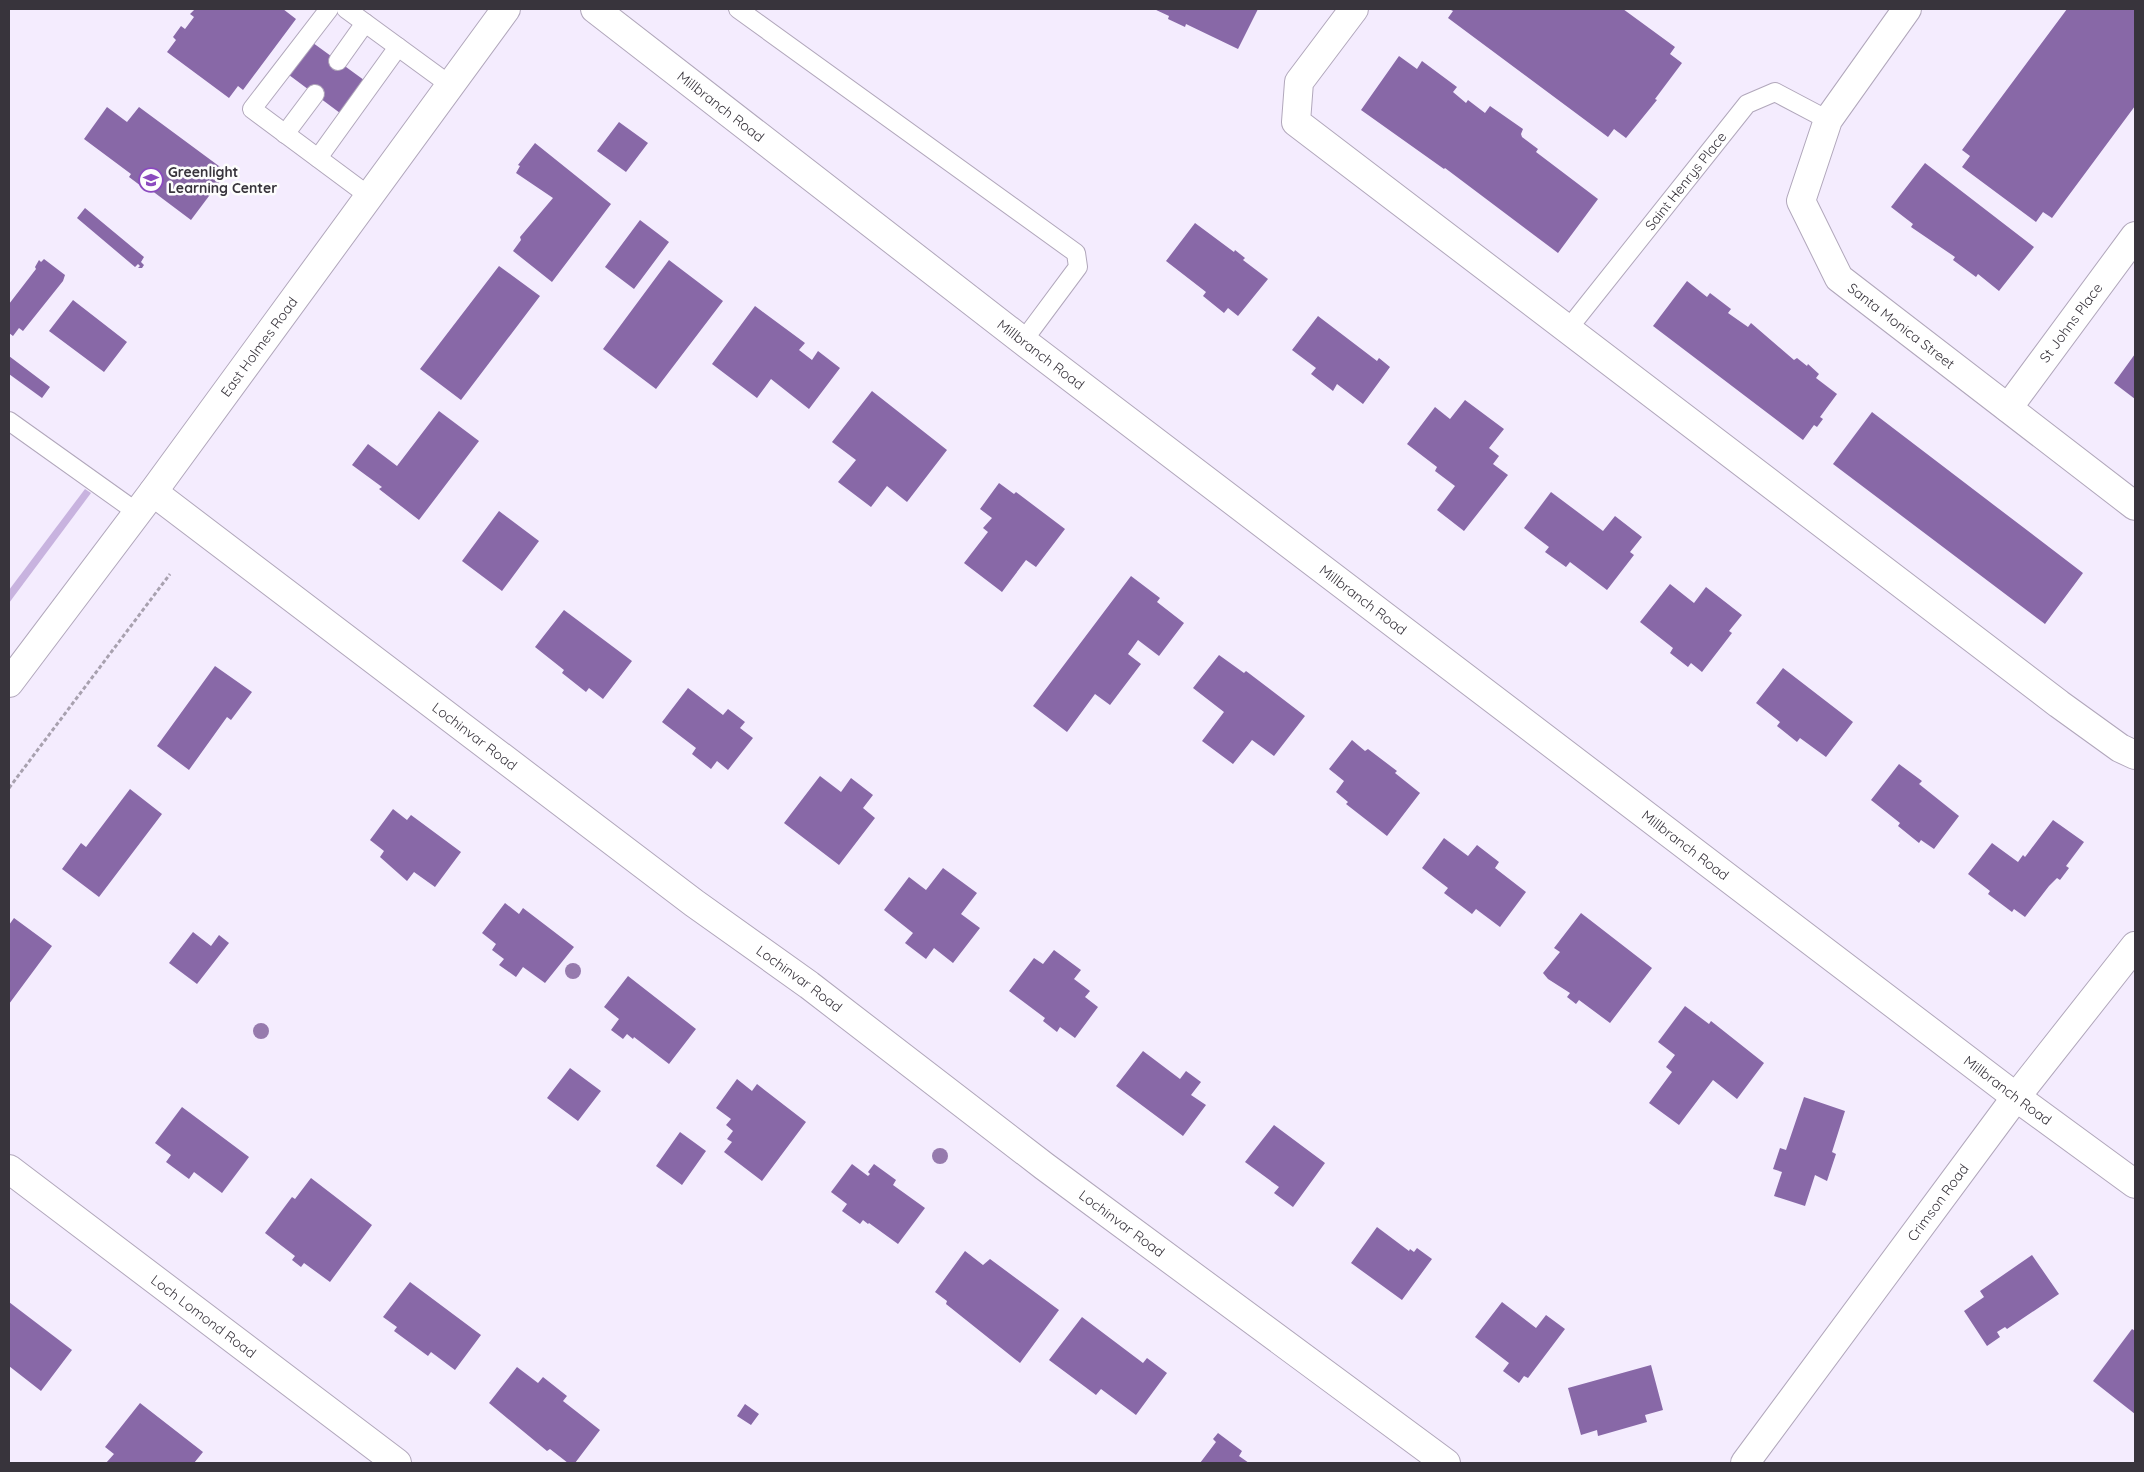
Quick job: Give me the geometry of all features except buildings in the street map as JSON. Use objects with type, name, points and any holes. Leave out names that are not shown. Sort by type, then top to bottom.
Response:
[{"type":"street","name":"East Holmes Road","points":[[9,683],[145,503],[506,9]]},
{"type":"street","name":"Millbranch Road","points":[[595,9],[1023,341],[2016,1096],[2135,1184]]},
{"type":"street","points":[[1354,9],[1299,82],[1296,122],[2059,704],[2120,748],[2135,755]]},
{"type":"street","name":"Santa Monica Street","points":[[1907,9],[1828,120],[1801,201],[1839,278],[2135,506]]},
{"type":"street","name":"St Johns Place","points":[[2008,408],[2135,236]]},
{"type":"street","name":"Lochinvar Road","points":[[145,503],[809,985],[1068,1184],[1446,1463]]},
{"type":"street","name":"Crimson Road","points":[[1745,1463],[2016,1096],[2135,946]]},
{"type":"street","name":"Loch Lomond Road","points":[[9,1169],[397,1463]]},
{"type":"lane","points":[[329,9],[252,109],[369,196]]},
{"type":"lane","points":[[346,9],[450,85]]},
{"type":"lane","points":[[738,9],[1076,253],[1078,267],[1023,341]]},
{"type":"lane","points":[[338,61],[366,23]]},
{"type":"lane","points":[[318,158],[398,47]]},
{"type":"lane","name":"Saint Henrys Place","points":[[1568,329],[1747,104],[1775,92],[1828,120]]},
{"type":"lane","points":[[285,134],[315,94]]},
{"type":"lane","points":[[9,421],[145,503]]},
{"type":"path","points":[[9,788],[170,574]]},
{"type":"shaded area","points":[[85,489],[91,493],[9,603],[9,590]]},
{"type":"place","name":"Greenlight Learning Center","points":[[151,180]]}]
